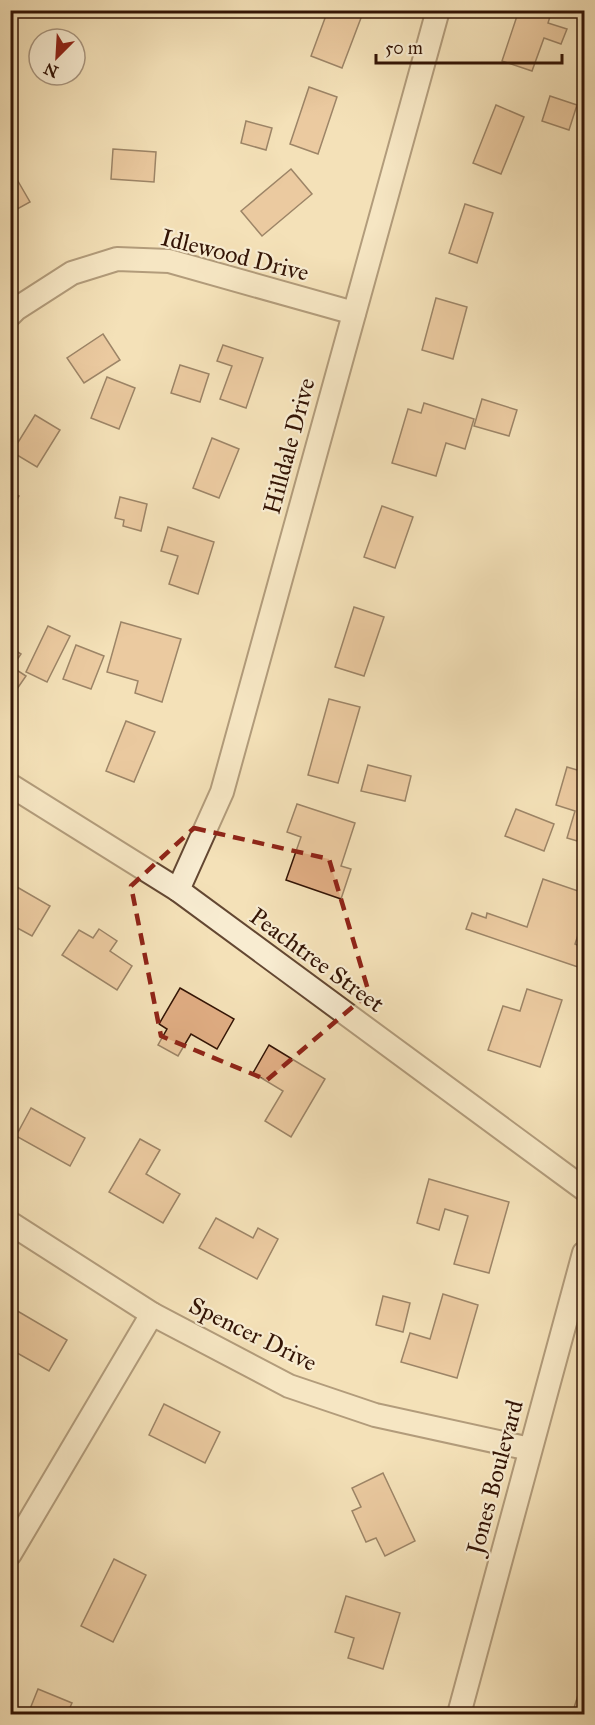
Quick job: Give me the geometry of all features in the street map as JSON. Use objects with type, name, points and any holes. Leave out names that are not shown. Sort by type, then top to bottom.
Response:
[{"type":"street","name":"Hilldale Drive","points":[[178,890],[222,792],[438,10]]},
{"type":"street","name":"Idlewood Drive","points":[[10,315],[72,273],[117,260],[170,261],[354,312]]},
{"type":"street","name":"Peachtree Street","points":[[10,784],[178,890],[585,1189]]},
{"type":"street","name":"Spencer Drive","points":[[10,1223],[152,1314],[289,1386],[375,1415],[530,1449]]},
{"type":"street","name":"Jones Boulevard","points":[[459,1714],[585,1253]]},
{"type":"street","points":[[10,1554],[152,1314]]},
{"type":"highlighted area","points":[[194,828],[329,859],[369,993],[267,1080],[161,1036],[131,886]]},
{"type":"building","points":[[328,10],[364,10],[342,68],[311,56]]},
{"type":"building","points":[[519,10],[552,10],[548,23],[567,29],[561,44],[544,38],[532,71],[502,61]]},
{"type":"building","points":[[309,87],[337,97],[318,154],[290,144]]},
{"type":"building","points":[[550,96],[577,105],[569,130],[542,121]]},
{"type":"building","points":[[496,105],[524,117],[501,174],[473,163]]},
{"type":"building","points":[[246,121],[272,128],[266,150],[241,143]]},
{"type":"building","points":[[113,149],[156,152],[154,182],[111,179]]},
{"type":"building","points":[[291,169],[312,194],[262,236],[241,211]]},
{"type":"building","points":[[15,176],[30,202],[10,213],[10,179]]},
{"type":"building","points":[[465,204],[493,213],[477,263],[449,253]]},
{"type":"building","points":[[436,298],[467,307],[453,359],[422,350]]},
{"type":"building","points":[[103,334],[120,360],[84,383],[67,358]]},
{"type":"building","points":[[223,345],[263,358],[246,408],[220,399],[232,366],[217,361]]},
{"type":"building","points":[[180,365],[209,374],[200,402],[171,393]]},
{"type":"building","points":[[107,377],[135,388],[119,429],[91,418]]},
{"type":"building","points":[[482,399],[517,410],[509,436],[474,426]]},
{"type":"building","points":[[424,403],[474,419],[465,449],[446,443],[436,476],[392,463],[408,409],[421,413]]},
{"type":"building","points":[[35,415],[60,430],[37,467],[12,452]]},
{"type":"building","points":[[212,438],[239,449],[219,498],[193,488]]},
{"type":"building","points":[[10,491],[19,496],[10,511]]},
{"type":"building","points":[[120,497],[147,504],[141,531],[123,526],[124,520],[115,518]]},
{"type":"building","points":[[382,506],[413,517],[395,568],[364,557]]},
{"type":"building","points":[[168,527],[214,542],[198,594],[169,584],[178,556],[161,551]]},
{"type":"building","points":[[354,607],[384,617],[364,676],[335,667]]},
{"type":"building","points":[[121,622],[181,639],[162,702],[135,693],[138,681],[107,672]]},
{"type":"building","points":[[48,626],[70,636],[47,682],[26,672]]},
{"type":"building","points":[[76,645],[104,656],[91,689],[63,679]]},
{"type":"building","points":[[10,647],[21,654],[12,667],[26,676],[10,699]]},
{"type":"building","points":[[329,699],[360,707],[338,783],[308,775]]},
{"type":"building","points":[[126,721],[155,732],[134,782],[106,771]]},
{"type":"building","points":[[368,765],[411,776],[405,801],[361,791]]},
{"type":"building","points":[[567,767],[584,772],[584,843],[567,838],[575,811],[556,805]]},
{"type":"building","points":[[297,804],[355,823],[341,866],[351,869],[341,899],[286,880],[301,837],[287,832]]},
{"type":"building","points":[[516,809],[554,824],[544,851],[505,836]]},
{"type":"building","points":[[543,879],[584,893],[584,917],[575,944],[584,948],[578,967],[466,929],[472,913],[486,918],[487,913],[527,927]]},
{"type":"building","points":[[10,883],[50,906],[32,936],[10,924]]},
{"type":"building","points":[[99,929],[117,941],[110,951],[132,966],[117,990],[62,955],[79,930],[93,938]]},
{"type":"building","points":[[180,988],[234,1019],[217,1049],[191,1034],[178,1056],[158,1045],[167,1029],[159,1024]]},
{"type":"building","points":[[527,989],[562,1000],[540,1067],[488,1050],[503,1006],[520,1011]]},
{"type":"building","points":[[269,1045],[325,1079],[291,1137],[265,1121],[283,1091],[253,1073]]},
{"type":"building","points":[[31,1108],[85,1138],[70,1166],[16,1136]]},
{"type":"building","points":[[140,1139],[160,1150],[146,1174],[180,1194],[163,1223],[109,1192]]},
{"type":"building","points":[[429,1179],[509,1202],[489,1273],[454,1264],[468,1216],[445,1209],[439,1230],[417,1223]]},
{"type":"building","points":[[216,1218],[253,1238],[258,1228],[278,1239],[257,1279],[199,1248]]},
{"type":"building","points":[[443,1294],[478,1305],[457,1378],[401,1362],[410,1333],[430,1339]]},
{"type":"building","points":[[383,1296],[410,1303],[403,1332],[376,1325]]},
{"type":"building","points":[[14,1309],[67,1340],[49,1371],[10,1349],[10,1315]]},
{"type":"building","points":[[164,1404],[220,1432],[205,1463],[149,1435]]},
{"type":"building","points":[[383,1473],[415,1541],[385,1556],[376,1538],[366,1542],[352,1511],[361,1507],[352,1488]]},
{"type":"building","points":[[114,1559],[146,1575],[113,1642],[81,1626]]},
{"type":"building","points":[[346,1596],[400,1613],[383,1669],[348,1658],[354,1638],[335,1632]]},
{"type":"building","points":[[38,1689],[72,1703],[67,1714],[28,1714]]},
{"type":"building","points":[[579,1692],[584,1693],[584,1714],[572,1714]]}]
